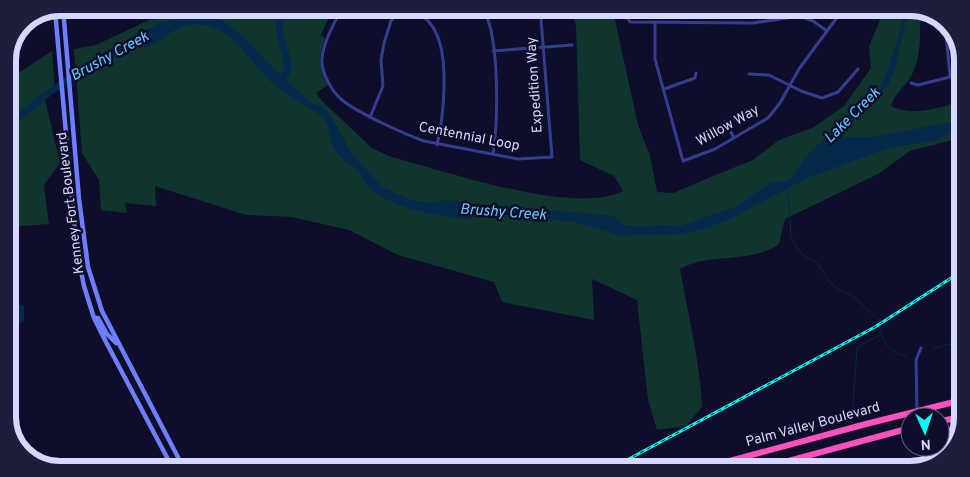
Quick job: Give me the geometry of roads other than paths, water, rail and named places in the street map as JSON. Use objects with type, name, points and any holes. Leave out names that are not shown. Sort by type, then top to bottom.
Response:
[{"type":"highway","name":"Palm Valley Boulevard","points":[[937,406],[954,403]]},
{"type":"highway","name":"Palm Valley Boulevard","points":[[732,461],[900,418]]},
{"type":"highway","name":"Palm Valley Boulevard","points":[[788,461],[900,430]]},
{"type":"main road","name":"Kenney Fort Boulevard","points":[[64,16],[79,199],[93,287],[102,311],[180,461]]},
{"type":"main road","name":"Kenney Fort Boulevard","points":[[56,17],[80,269],[94,318],[168,461]]},
{"type":"main road","points":[[94,318],[100,320],[107,334],[119,345]]},
{"type":"street","name":"Centennial Loop","points":[[338,16],[324,47],[322,61],[324,71],[341,99],[411,136],[438,145],[518,159],[552,157]]},
{"type":"street","points":[[371,115],[383,86],[381,60],[391,21],[395,16]]},
{"type":"street","points":[[423,16],[430,22],[440,42],[445,104],[438,145]]},
{"type":"street","points":[[487,16],[493,51],[497,125],[492,154]]},
{"type":"street","name":"Expedition Way","points":[[539,16],[552,157]]},
{"type":"street","points":[[628,16],[630,22],[655,23],[753,23],[790,16]]},
{"type":"street","points":[[804,16],[827,32]]},
{"type":"street","name":"Willow Way","points":[[655,23],[655,60],[683,161],[715,149],[768,118],[780,103],[799,68],[838,16]]},
{"type":"street","points":[[946,36],[950,76]]},
{"type":"street","points":[[493,51],[572,45]]},
{"type":"street","points":[[749,74],[769,75],[814,96],[828,97],[843,89],[851,75],[858,69]]},
{"type":"street","points":[[664,89],[695,78],[696,73]]},
{"type":"street","points":[[911,83],[918,85],[954,75]]},
{"type":"street","points":[[725,121],[734,138]]},
{"type":"street","points":[[917,407],[916,360],[921,348]]},
{"type":"water","points":[[187,16],[210,16],[223,21],[241,34],[280,75],[313,104],[322,106],[329,113],[351,152],[382,187],[411,200],[431,203],[446,200],[607,215],[613,216],[624,225],[645,227],[658,225],[681,226],[735,207],[772,182],[783,182],[790,179],[806,157],[850,113],[862,106],[880,88],[890,65],[904,16],[907,16],[894,71],[889,83],[870,108],[852,117],[836,137],[873,137],[954,122],[954,131],[937,140],[889,148],[807,178],[726,221],[696,231],[670,235],[621,236],[575,222],[516,215],[472,214],[469,215],[471,220],[416,210],[390,201],[368,186],[357,170],[341,158],[332,145],[327,126],[320,115],[272,83],[241,48],[224,33],[204,25],[193,24],[183,26],[153,44],[135,48],[104,63],[64,86],[16,122],[16,114],[37,97],[85,64],[159,23]]},
{"type":"water","points":[[16,305],[24,305],[24,320],[17,326],[16,326]]},
{"type":"waterway","points":[[279,82],[284,77],[288,65],[280,34],[280,16]]},
{"type":"waterway","points":[[787,189],[791,237],[800,253],[818,264],[832,285],[854,297],[879,320],[881,333],[889,348],[906,356]]},
{"type":"waterway","points":[[852,421],[857,347],[880,335]]},
{"type":"waterway","points":[[934,348],[954,343]]},
{"type":"waterway","points":[[814,461],[821,459]]},
{"type":"railway","points":[[625,461],[875,327],[954,276]]},
{"type":"water label","name":"Brushy Creek","points":[[110,57]]},
{"type":"water label","name":"Lake Creek","points":[[853,116]]},
{"type":"water label","name":"Brushy Creek","points":[[503,213]]}]
